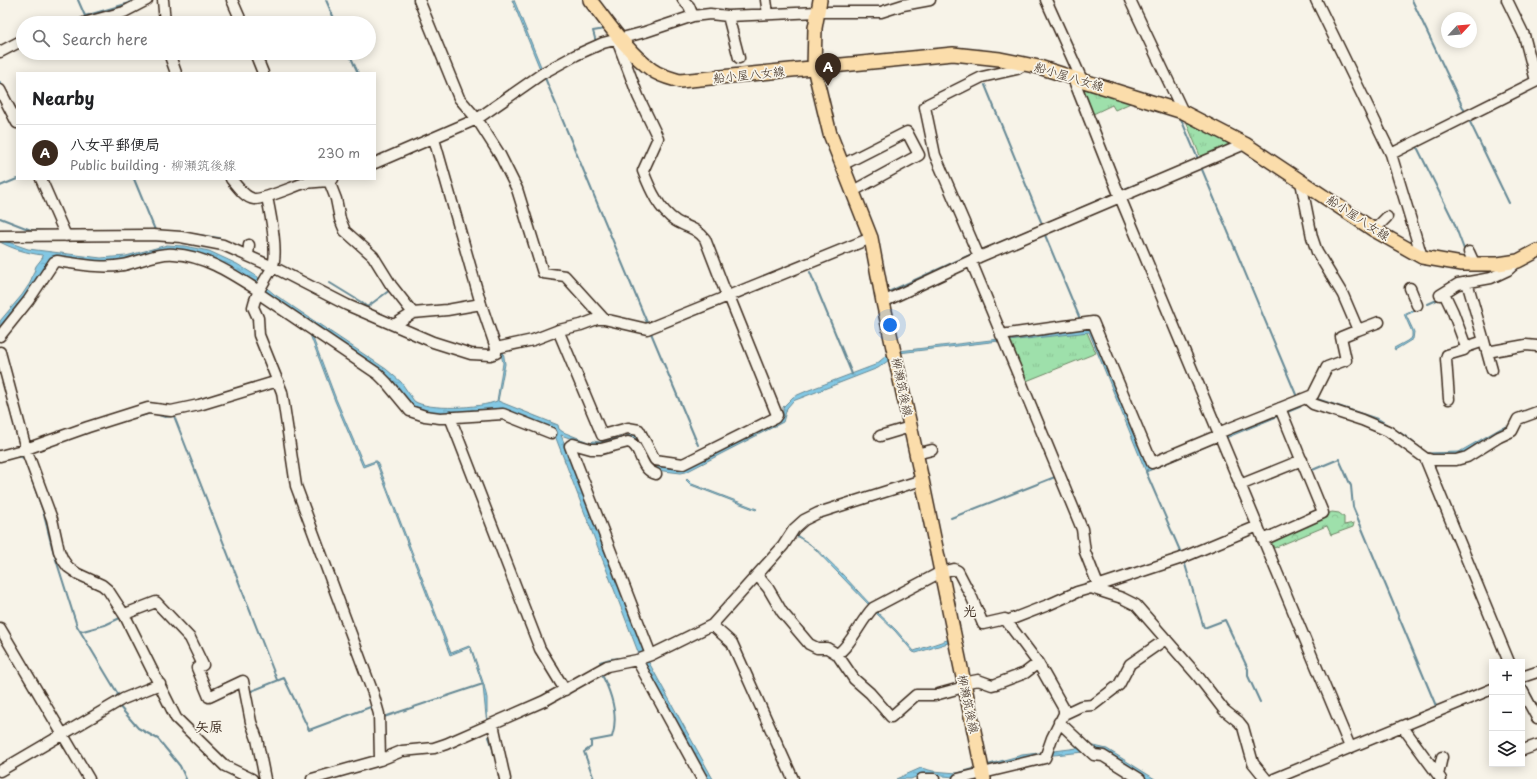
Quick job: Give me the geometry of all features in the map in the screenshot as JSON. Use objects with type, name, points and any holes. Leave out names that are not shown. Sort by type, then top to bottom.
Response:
[{"type":"main road","name":"船小屋八女線","points":[[590,0],[619,40],[638,58],[652,70],[680,81],[953,54],[1000,59],[1025,64],[1077,79],[1183,112],[1245,144],[1374,230],[1422,257],[1462,264],[1498,264],[1518,261],[1537,251]]},
{"type":"main road","name":"柳瀬筑後線","points":[[819,6],[815,28],[814,68],[830,134],[871,238],[883,302],[922,480],[982,772]]},
{"type":"street","points":[[109,16],[124,12],[147,0]]},
{"type":"street","points":[[163,0],[164,16]]},
{"type":"street","points":[[232,0],[239,16]]},
{"type":"street","points":[[419,0],[459,98],[477,120],[500,155],[517,189],[543,273],[565,276],[604,318]]},
{"type":"street","points":[[683,0],[689,6],[693,16]]},
{"type":"street","points":[[766,0],[768,14]]},
{"type":"street","points":[[376,163],[477,120],[543,73],[576,55],[603,43],[619,40],[693,16],[710,14],[728,16],[768,14],[819,6],[881,12],[898,4],[930,0]]},
{"type":"street","points":[[1046,0],[1077,79],[1120,197],[1350,747]]},
{"type":"street","points":[[1130,0],[1183,112]]},
{"type":"street","points":[[1316,0],[1390,154],[1422,257]]},
{"type":"street","points":[[1390,154],[1536,83],[1524,35],[1507,0]]},
{"type":"street","points":[[728,16],[739,58]]},
{"type":"street","points":[[558,330],[602,435],[628,428],[639,430],[655,460],[683,464],[775,418],[778,415],[705,239],[701,233],[676,221],[668,215],[660,206],[643,171],[658,138],[638,96],[619,40]]},
{"type":"street","points":[[0,52],[16,44]]},
{"type":"street","points":[[171,60],[176,72]]},
{"type":"street","points":[[258,60],[263,72]]},
{"type":"street","points":[[1025,64],[1017,69],[982,77],[928,104],[925,107],[935,155],[975,259],[1001,335],[1082,529],[1084,552],[1094,587]]},
{"type":"street","points":[[0,90],[16,121]]},
{"type":"street","points":[[842,164],[907,132],[919,155],[852,191]]},
{"type":"street","points":[[0,236],[153,235],[181,237],[223,245],[273,267],[347,305],[433,342],[471,354],[490,355],[496,353],[496,348],[481,304],[434,139]]},
{"type":"street","points":[[883,302],[975,259],[1245,144]]},
{"type":"street","points":[[41,180],[66,236]]},
{"type":"street","points":[[232,180],[248,197],[256,199],[267,197],[311,181],[331,180],[340,219],[345,231],[373,256],[391,285],[413,313]]},
{"type":"street","points":[[1301,182],[1312,237],[1317,252],[1343,295],[1358,330]]},
{"type":"street","points":[[267,197],[271,215],[274,250],[273,267],[260,288],[253,307],[258,318],[259,336],[282,392],[296,486],[373,693],[379,714],[380,760]]},
{"type":"street","points":[[1374,230],[1387,217]]},
{"type":"street","points":[[496,348],[533,340],[558,330],[581,325],[596,319],[604,318],[647,329],[871,238]]},
{"type":"street","points":[[248,256],[249,245]]},
{"type":"street","points":[[1469,252],[1475,265]]},
{"type":"street","points":[[0,336],[28,302],[54,262],[57,261],[113,267],[172,253],[191,256],[231,272],[260,288],[378,374],[410,412],[425,416],[450,417],[502,414],[551,433]]},
{"type":"street","points":[[1466,347],[1454,312],[1442,294],[1458,284],[1491,278],[1508,270],[1518,261]]},
{"type":"street","points":[[1467,282],[1492,370]]},
{"type":"street","points":[[1410,288],[1417,305]]},
{"type":"street","points":[[394,325],[413,313],[447,310],[481,304]]},
{"type":"street","points":[[1001,335],[1094,322],[1152,463],[1314,395],[1327,367],[1346,360],[1341,337],[1379,322]]},
{"type":"street","points":[[1449,399],[1446,360],[1447,355],[1464,350],[1466,347],[1484,341]]},
{"type":"street","points":[[1488,352],[1526,345],[1537,346]]},
{"type":"street","points":[[0,352],[26,449],[52,519],[59,551],[63,560],[68,567],[78,574],[102,585],[108,590],[125,614],[176,718],[224,766],[252,779]]},
{"type":"street","points":[[0,456],[26,449],[148,408],[171,411],[199,405],[278,381]]},
{"type":"street","points":[[1307,399],[1313,404],[1362,420],[1388,431],[1425,458],[1432,460],[1456,460],[1466,457],[1512,431],[1518,419],[1537,412]]},
{"type":"street","points":[[1263,540],[1323,513],[1280,408]]},
{"type":"street","points":[[450,417],[540,649],[565,690]]},
{"type":"street","points":[[880,436],[910,427]]},
{"type":"street","points":[[650,655],[570,446],[573,444],[591,449],[601,449],[628,442],[632,443],[636,447],[646,469],[656,474]]},
{"type":"street","points":[[916,454],[932,450]]},
{"type":"street","points":[[1425,458],[1508,659]]},
{"type":"street","points":[[1240,485],[1302,460]]},
{"type":"street","points":[[312,779],[380,760],[408,749],[434,748],[493,724],[565,690],[607,666],[637,660],[650,655],[712,625],[783,546],[794,529],[804,520],[818,513],[922,480]]},
{"type":"street","points":[[837,654],[845,648],[867,614],[873,608],[941,572],[954,569],[958,571],[983,624],[1004,619],[1007,621],[1077,592],[1179,558],[1258,526]]},
{"type":"street","points":[[757,575],[768,588],[782,612],[809,644],[817,648],[827,648],[837,654],[854,679],[870,693],[891,717],[916,695],[935,695],[978,680],[992,685],[996,684],[1025,673],[1038,663]]},
{"type":"street","points":[[1094,587],[1122,598],[1136,606],[1166,639],[1197,675],[1224,710],[1243,727],[1253,763],[1266,779]]},
{"type":"street","points":[[125,614],[156,602],[190,638],[203,665],[197,668],[209,697],[243,681],[265,779]]},
{"type":"street","points":[[958,779],[1045,758],[1064,709],[1038,663],[1007,621]]},
{"type":"street","points":[[712,625],[732,643],[793,779]]},
{"type":"street","points":[[0,628],[89,779]]},
{"type":"street","points":[[1061,718],[1081,706],[1093,706],[1119,685],[1130,664],[1166,639]]},
{"type":"street","points":[[637,660],[702,779]]},
{"type":"street","points":[[1525,676],[1537,672]]},
{"type":"street","points":[[0,771],[123,699],[160,684]]},
{"type":"street","points":[[1274,779],[1489,690]]},
{"type":"street","points":[[1525,695],[1537,718]]},
{"type":"street","points":[[1061,718],[1094,755],[1103,756],[1140,779]]},
{"type":"street","points":[[493,724],[505,779]]},
{"type":"street","points":[[1402,726],[1440,777]]},
{"type":"street","points":[[1525,749],[1537,745]]},
{"type":"street","points":[[1440,777],[1442,757]]},
{"type":"street","points":[[922,779],[934,779]]},
{"type":"green space","points":[[1078,83],[1135,101],[1115,110],[1112,105],[1091,115]]},
{"type":"green space","points":[[1188,121],[1234,142],[1229,146],[1201,158],[1187,124]]},
{"type":"green space","points":[[1086,330],[1096,353],[1024,382],[1007,341]]},
{"type":"green space","points":[[1332,512],[1339,513],[1344,517],[1344,525],[1354,523],[1353,527],[1331,535],[1327,526],[1274,548],[1270,539]]},
{"type":"water","points":[[512,0],[514,0],[542,69],[540,69]]},
{"type":"water","points":[[0,237],[8,242],[28,249],[101,258],[126,256],[167,245],[184,246],[209,251],[237,264],[258,277],[260,282],[274,294],[386,369],[401,382],[414,401],[431,406],[467,407],[497,401],[503,363],[500,349],[532,344],[556,336],[534,345],[503,350],[505,364],[498,401],[558,425],[559,429],[563,432],[591,443],[593,441],[600,442],[634,434],[639,439],[653,464],[659,467],[686,468],[780,420],[783,417],[783,407],[793,397],[875,365],[891,352],[999,339],[999,341],[899,353],[878,368],[793,401],[787,408],[783,422],[686,472],[681,473],[655,470],[647,466],[633,438],[592,446],[561,435],[647,659],[713,779],[706,779],[640,657],[554,433],[551,430],[496,410],[441,413],[420,410],[413,406],[405,398],[387,375],[286,309],[253,282],[235,271],[204,256],[171,251],[130,261],[114,263],[87,262],[56,258],[49,263],[49,266],[26,299],[0,332],[0,321],[22,295],[30,283],[36,266],[43,257],[42,255],[20,250],[0,242]]},
{"type":"water","points":[[1421,306],[1422,308],[1406,315],[1414,332],[1413,339],[1395,350],[1394,348],[1412,337],[1412,332],[1404,314]]},
{"type":"water","points":[[1090,328],[1148,466],[1216,439],[1217,442],[1146,472],[1089,332],[1008,341],[1007,338]]},
{"type":"water","points":[[309,332],[311,333],[336,399],[364,465],[377,461],[451,653],[469,646],[471,647],[487,698],[487,714],[500,779],[488,736],[490,735],[486,716],[483,686],[470,647],[450,655],[376,462],[363,467],[335,401]]},
{"type":"water","points":[[1316,398],[1379,419],[1406,436],[1427,453],[1459,452],[1501,428],[1507,426],[1508,429],[1460,455],[1428,456],[1313,399]]},
{"type":"water","points":[[1300,404],[1301,407],[1226,438],[1225,435]]},
{"type":"water","points":[[687,479],[692,484],[757,509],[756,510],[691,485],[686,480]]},
{"type":"water","points":[[795,534],[806,541],[808,543],[794,535]]},
{"type":"water","points":[[812,546],[835,567],[871,605],[870,606]]},
{"type":"water","points":[[876,611],[896,630],[914,651],[950,639],[951,642],[916,653],[913,652],[895,631],[875,612]]},
{"type":"water","points":[[1094,746],[1107,749],[1155,779],[1147,779],[1116,759],[1094,751],[1034,757],[954,777],[922,774],[911,779],[896,779],[921,768],[933,771],[957,773],[1022,755]]},
{"type":"waterway","points":[[78,0],[85,16],[126,4],[134,0]]},
{"type":"waterway","points":[[326,0],[333,16]]},
{"type":"waterway","points":[[1412,0],[1466,114]]},
{"type":"waterway","points":[[596,42],[593,31],[605,29]]},
{"type":"waterway","points":[[352,60],[358,72]]},
{"type":"waterway","points":[[545,78],[648,325]]},
{"type":"waterway","points":[[0,82],[3,87]]},
{"type":"waterway","points":[[985,85],[1042,224]]},
{"type":"waterway","points":[[1181,119],[1198,159],[1196,160]]},
{"type":"waterway","points":[[1469,120],[1509,203]]},
{"type":"waterway","points":[[1416,145],[1453,220],[1465,252]]},
{"type":"waterway","points":[[1201,167],[1297,397]]},
{"type":"waterway","points":[[1122,190],[1155,177]]},
{"type":"waterway","points":[[0,186],[16,179]]},
{"type":"waterway","points":[[134,180],[155,230]]},
{"type":"waterway","points":[[980,251],[1114,194]]},
{"type":"waterway","points":[[0,218],[31,230],[54,231]]},
{"type":"waterway","points":[[67,229],[104,230]]},
{"type":"waterway","points":[[150,230],[180,232]]},
{"type":"waterway","points":[[192,234],[219,238]]},
{"type":"waterway","points":[[1045,235],[1080,319]]},
{"type":"waterway","points":[[886,293],[972,254]]},
{"type":"waterway","points":[[810,272],[852,374]]},
{"type":"waterway","points":[[330,283],[367,307],[390,290]]},
{"type":"waterway","points":[[1428,304],[1439,299]]},
{"type":"waterway","points":[[651,333],[698,445]]},
{"type":"waterway","points":[[134,418],[151,413]]},
{"type":"waterway","points":[[155,414],[165,417],[174,416],[277,680]]},
{"type":"waterway","points":[[18,456],[24,458],[43,511],[52,547],[77,626],[118,694],[114,699]]},
{"type":"waterway","points":[[1310,470],[1339,459],[1351,486],[1353,507],[1436,706]]},
{"type":"waterway","points":[[1147,470],[1146,472],[1181,553],[1184,551]]},
{"type":"waterway","points":[[951,518],[1055,477],[1056,479]]},
{"type":"waterway","points":[[1078,531],[1079,540]]},
{"type":"waterway","points":[[1184,561],[1204,628],[1225,620],[1248,669],[1248,676],[1260,702]]},
{"type":"waterway","points":[[80,630],[83,631],[105,625],[120,618]]},
{"type":"waterway","points":[[600,662],[622,658]]},
{"type":"waterway","points":[[594,779],[584,752],[591,747],[591,741],[612,737],[615,721],[611,696],[601,673]]},
{"type":"waterway","points":[[249,692],[284,678],[309,730],[373,706]]},
{"type":"waterway","points":[[383,715],[384,717],[483,684]]},
{"type":"waterway","points":[[1525,684],[1537,707]]},
{"type":"waterway","points":[[119,706],[138,728],[158,739],[180,766],[186,779]]},
{"type":"place","name":"八女平郵便局","points":[[828,86]]},
{"type":"district","name":"光","points":[[970,611]]},
{"type":"district","name":"矢原","points":[[209,727]]}]
